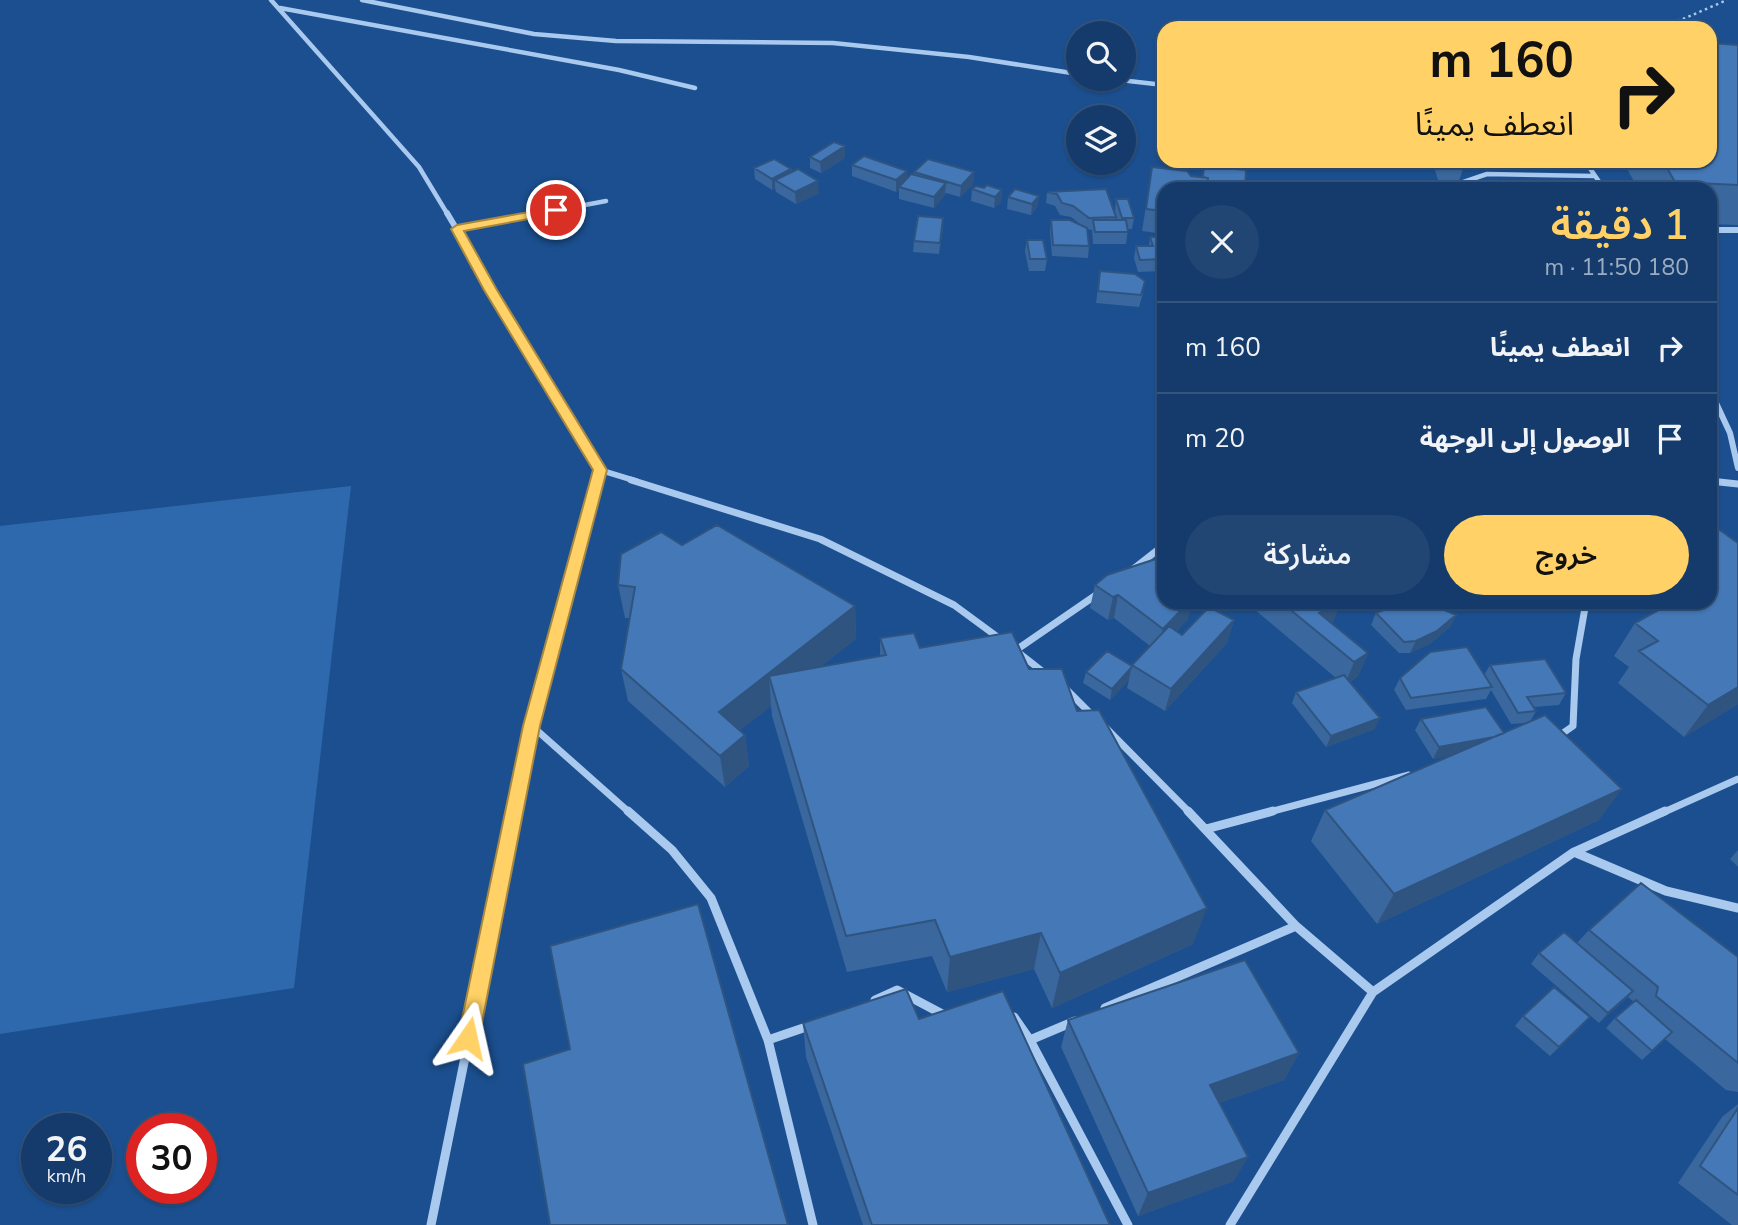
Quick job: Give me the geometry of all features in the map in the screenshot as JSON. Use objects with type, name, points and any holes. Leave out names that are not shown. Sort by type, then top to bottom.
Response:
[{"type":"street","points":[[271,0],[419,167],[490,290],[600,470],[820,539],[954,605],[1070,693],[1206,829],[1296,926],[1373,992]]},
{"type":"street","points":[[362,0],[534,34],[616,41],[845,44],[969,57],[1066,72]]},
{"type":"street","points":[[280,8],[619,69],[695,88]]},
{"type":"street","points":[[1136,82],[1157,84]]},
{"type":"street","points":[[1590,168],[1599,182]]},
{"type":"street","points":[[1463,182],[1486,174],[1595,176]]},
{"type":"street","points":[[457,229],[606,201]]},
{"type":"street","points":[[1717,230],[1738,230]]},
{"type":"street","points":[[1717,403],[1734,433],[1738,468]]},
{"type":"street","points":[[430,1225],[532,726],[600,470]]},
{"type":"street","points":[[1717,482],[1738,484]]},
{"type":"street","points":[[1129,572],[1157,550]]},
{"type":"street","points":[[1016,650],[1106,587]]},
{"type":"street","points":[[1542,742],[1553,740],[1573,726],[1576,659],[1585,609]]},
{"type":"street","points":[[532,726],[672,850],[711,898],[768,1040],[813,1225]]},
{"type":"street","points":[[1206,829],[1418,773]]},
{"type":"street","points":[[1230,1225],[1373,992],[1574,852],[1738,779]]},
{"type":"street","points":[[1574,852],[1665,891],[1738,908]]},
{"type":"street","points":[[1094,1013],[1296,926]]},
{"type":"street","points":[[863,1005],[897,990],[946,1016],[958,1014]]},
{"type":"street","points":[[1005,1005],[1030,1040],[1128,1225]]},
{"type":"street","points":[[1030,1040],[1081,1018]]},
{"type":"street","points":[[768,1040],[828,1019]]},
{"type":"path","points":[[1675,21],[1727,0]]},
{"type":"shaded area","points":[[351,486],[294,988],[0,1034],[0,526]]},
{"type":"building","points":[[1717,44],[1738,45],[1738,185],[1675,182],[1667,168],[1717,168]]},
{"type":"building","points":[[834,142],[845,146],[820,162],[810,157]]},
{"type":"building","points":[[864,156],[907,171],[896,180],[852,165]]},
{"type":"building","points":[[774,159],[791,169],[772,179],[754,168]]},
{"type":"building","points":[[928,159],[974,172],[961,186],[914,172]]},
{"type":"building","points":[[1152,167],[1187,171],[1191,176],[1208,178],[1208,182],[1157,182],[1157,210],[1146,209]]},
{"type":"building","points":[[1204,168],[1246,170],[1245,182],[1207,182],[1208,178],[1203,177]]},
{"type":"building","points":[[798,169],[818,181],[795,192],[775,180]]},
{"type":"building","points":[[911,174],[946,183],[934,197],[899,187]]},
{"type":"building","points":[[987,185],[1002,190],[995,197],[972,189],[976,186],[984,188]]},
{"type":"building","points":[[1015,189],[1039,196],[1032,204],[1008,197]]},
{"type":"building","points":[[1106,189],[1116,217],[1089,218],[1073,206],[1062,203],[1057,194],[1047,192]]},
{"type":"building","points":[[1116,199],[1128,199],[1134,218],[1122,218]]},
{"type":"building","points":[[918,216],[943,218],[940,243],[914,241]]},
{"type":"building","points":[[1051,220],[1070,220],[1087,228],[1089,246],[1053,245]]},
{"type":"building","points":[[1093,220],[1126,220],[1128,232],[1095,232]]},
{"type":"building","points":[[1150,237],[1157,237],[1157,259],[1140,260],[1136,246],[1153,246]]},
{"type":"building","points":[[1027,240],[1043,240],[1047,259],[1030,259]]},
{"type":"building","points":[[1100,271],[1135,274],[1145,281],[1141,295],[1098,291]]},
{"type":"building","points":[[717,525],[855,606],[719,712],[745,735],[720,756],[621,669],[635,587],[618,585],[621,554],[661,532],[682,545]]},
{"type":"building","points":[[1717,528],[1738,543],[1738,687],[1708,705],[1639,651],[1658,641],[1635,623],[1660,609],[1717,609]]},
{"type":"building","points":[[1157,559],[1157,609],[1182,609],[1163,629],[1118,595],[1113,597],[1095,585],[1107,575]]},
{"type":"building","points":[[1207,609],[1213,609],[1234,620],[1171,689],[1132,665],[1169,626],[1182,635]]},
{"type":"building","points":[[1290,609],[1326,609],[1319,613],[1368,653],[1354,662]]},
{"type":"building","points":[[1386,609],[1442,609],[1456,615],[1437,631],[1416,641],[1404,642],[1376,613]]},
{"type":"building","points":[[1012,632],[1029,669],[1062,669],[1077,711],[1099,710],[1207,908],[1060,973],[1041,933],[950,957],[935,920],[846,936],[769,676],[886,655],[880,638],[914,633],[920,648]]},
{"type":"building","points":[[1467,647],[1492,687],[1411,698],[1400,678],[1430,652]]},
{"type":"building","points":[[1107,651],[1132,666],[1112,689],[1086,672]]},
{"type":"building","points":[[1545,659],[1566,693],[1527,697],[1536,711],[1518,713],[1490,665]]},
{"type":"building","points":[[1344,675],[1380,718],[1331,736],[1296,692]]},
{"type":"building","points":[[1486,707],[1504,733],[1439,747],[1421,719]]},
{"type":"building","points":[[1545,715],[1622,789],[1394,894],[1325,810]]},
{"type":"building","points":[[1641,883],[1738,957],[1738,1063],[1656,996],[1658,987],[1589,930]]},
{"type":"building","points":[[698,904],[788,1225],[550,1225],[523,1064],[570,1049],[550,946]]},
{"type":"building","points":[[1564,932],[1633,991],[1608,1013],[1539,953]]},
{"type":"building","points":[[1245,960],[1299,1053],[1210,1085],[1248,1157],[1148,1193],[1068,1020]]},
{"type":"building","points":[[1554,987],[1590,1017],[1559,1047],[1523,1016]]},
{"type":"building","points":[[906,989],[919,1019],[1003,991],[1110,1225],[872,1225],[803,1023]]},
{"type":"building","points":[[1636,1000],[1672,1032],[1652,1051],[1615,1018]]},
{"type":"building","points":[[1738,1108],[1738,1195],[1700,1166]]},
{"type":"route","points":[[468,1038],[532,726],[600,470],[490,290],[457,229],[556,210]]}]
